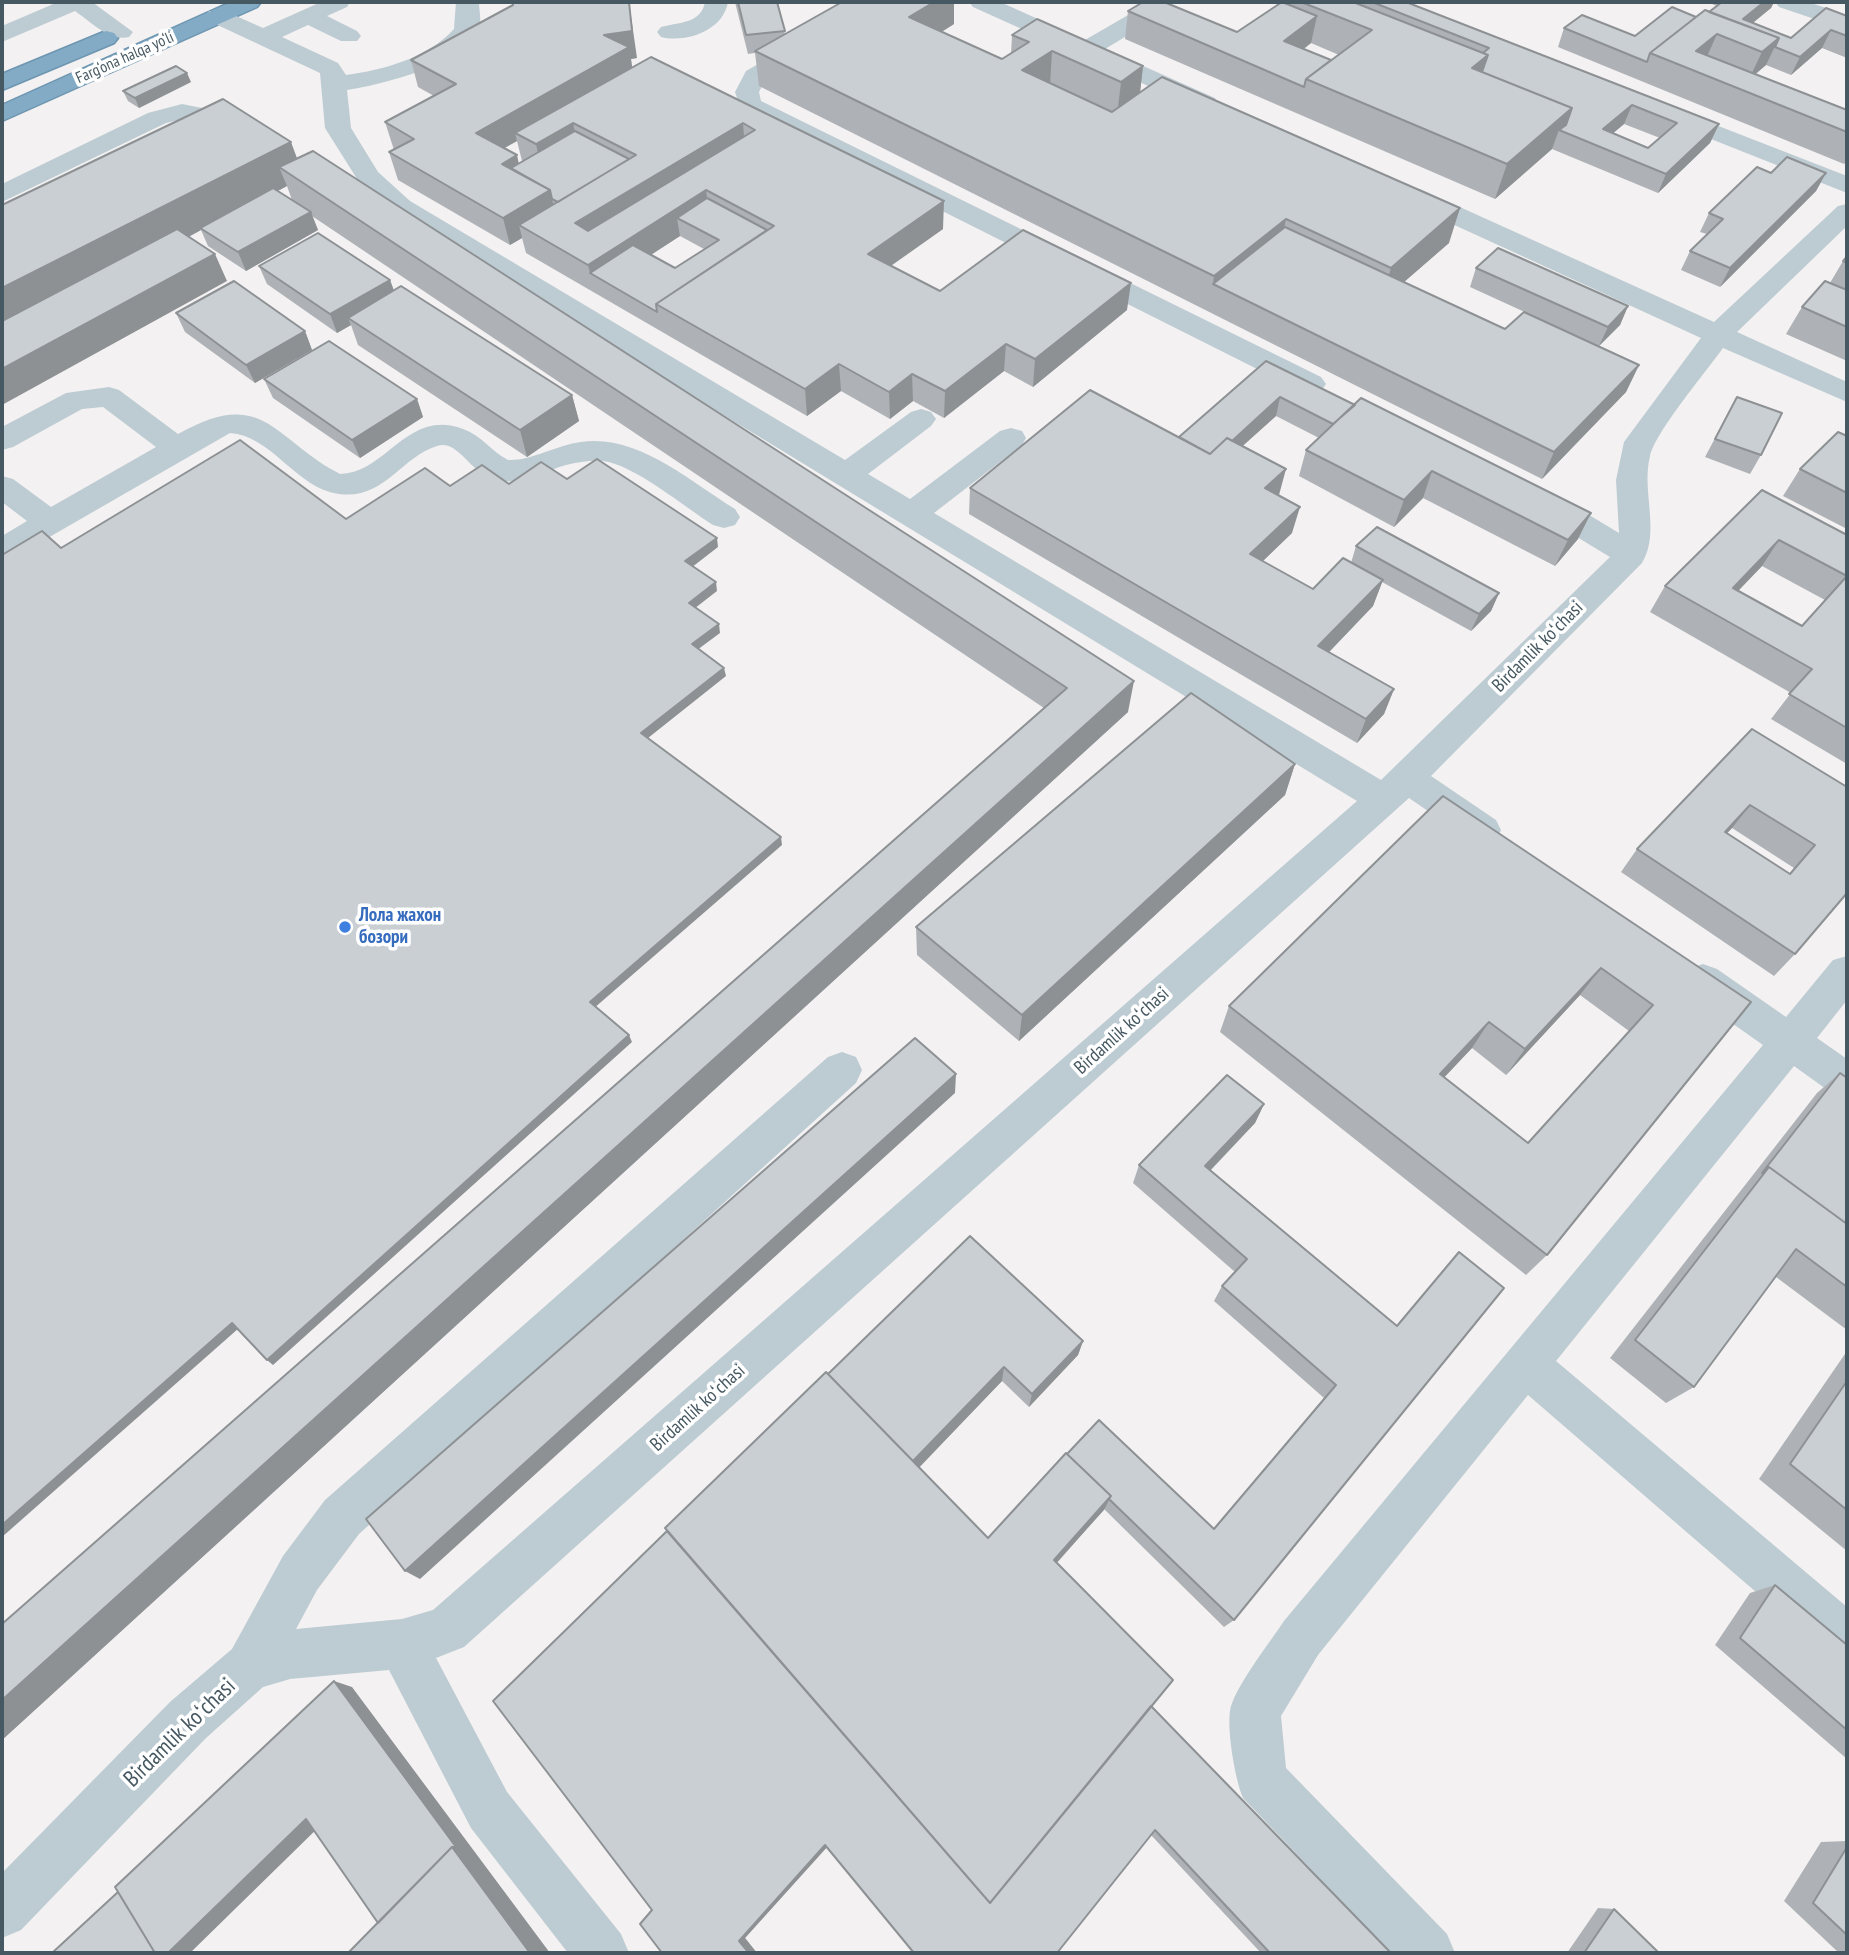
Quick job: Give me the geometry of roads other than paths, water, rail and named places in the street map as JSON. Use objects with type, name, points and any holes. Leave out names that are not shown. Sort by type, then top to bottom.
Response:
[{"type":"highway","name":"Farg‘ona halqa yo‘li","points":[[2,114],[249,2]]},
{"type":"highway","name":"Farg‘ona halqa yo‘li","points":[[2,83],[143,22]]},
{"type":"street","points":[[2,35],[77,2],[121,32]]},
{"type":"street","points":[[263,37],[339,2]]},
{"type":"street","points":[[334,84],[387,76],[405,70],[454,43],[468,25],[467,2]]},
{"type":"street","points":[[669,32],[693,30],[706,22],[713,14],[716,2]]},
{"type":"street","points":[[883,2],[755,76],[747,92],[750,105],[1330,393]]},
{"type":"street","points":[[981,2],[1226,112]]},
{"type":"street","points":[[1787,2],[1847,23]]},
{"type":"street","points":[[1087,50],[1150,12]]},
{"type":"street","points":[[218,16],[329,68],[334,75],[338,128],[369,177],[401,207],[912,514],[1396,788],[1509,848]]},
{"type":"street","points":[[309,16],[349,36]]},
{"type":"street","points":[[1644,104],[1847,185]]},
{"type":"street","points":[[2,194],[164,115],[182,111],[203,115],[208,121],[206,129],[200,135],[164,153]]},
{"type":"street","points":[[1390,186],[1847,393]]},
{"type":"street","points":[[1515,485],[1632,555],[1635,545],[1630,477],[1632,459],[1639,442],[1719,333],[1847,212]]},
{"type":"street","points":[[2,440],[76,400],[95,396],[109,397],[177,448]]},
{"type":"street","points":[[846,475],[921,419]]},
{"type":"street","points":[[2,550],[177,448],[229,423],[243,423],[260,432],[325,480],[342,485],[365,480],[410,447],[429,437],[445,433],[461,438],[499,469],[512,471],[558,457],[602,451],[622,454],[724,517]]},
{"type":"street","points":[[912,514],[1010,438]]},
{"type":"street","points":[[8,499],[49,522]]},
{"type":"street","name":"Birdamlik koʻchasi","points":[[2,1911],[188,1720],[249,1666],[290,1654],[402,1644],[447,1630],[1396,788],[1632,555]]},
{"type":"street","points":[[1678,964],[1847,1081]]},
{"type":"street","points":[[1428,1953],[1261,1780],[1255,1711],[1301,1638],[1847,972]]},
{"type":"street","points":[[249,1666],[300,1573],[342,1517],[842,1070]]},
{"type":"street","points":[[1525,1363],[1847,1639]]},
{"type":"street","points":[[402,1644],[489,1810],[602,1953]]},
{"type":"place","name":"Лола жахон бозори","points":[[345,927]]}]
